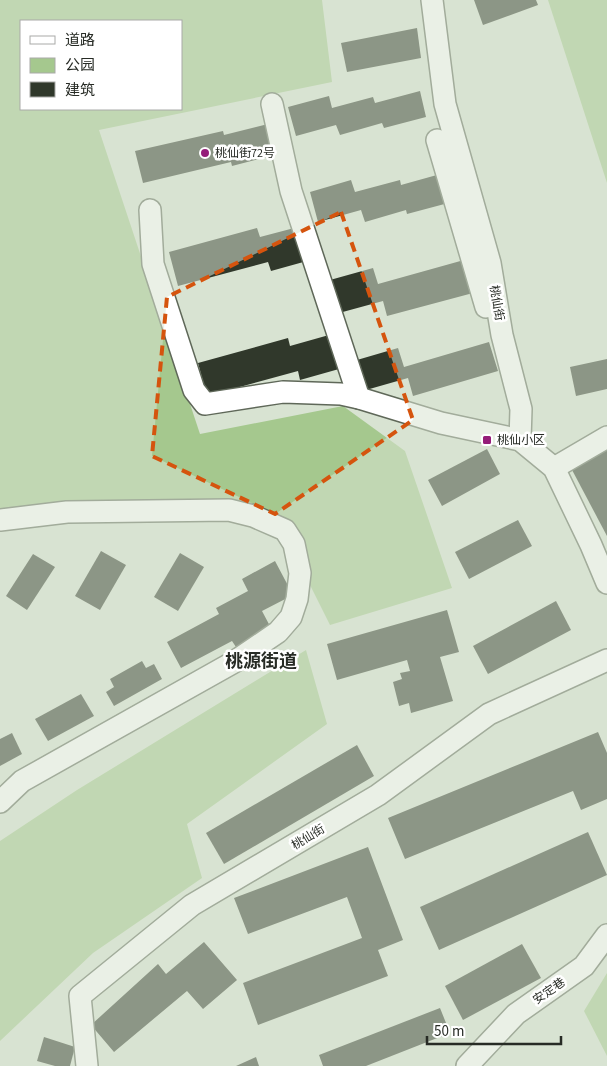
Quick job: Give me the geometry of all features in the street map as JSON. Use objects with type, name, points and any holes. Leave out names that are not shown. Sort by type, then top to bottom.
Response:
[{"type":"street","name":"桃仙街","points":[[432,0],[445,104],[490,263],[502,335],[521,408],[520,440]]},
{"type":"street","points":[[272,104],[291,191],[359,398]]},
{"type":"street","points":[[437,140],[486,308],[502,335]]},
{"type":"street","points":[[150,210],[153,264],[194,390],[206,404],[283,392],[340,394],[441,423],[520,440],[554,468],[591,545],[607,584]]},
{"type":"street","points":[[554,468],[607,437]]},
{"type":"street","points":[[0,520],[67,512],[229,510],[253,516],[285,530],[294,544],[300,573],[297,599],[291,617],[278,632],[234,662],[22,781],[0,802]]},
{"type":"street","name":"桃仙街","points":[[86,1066],[80,996],[192,905],[378,795],[489,714],[607,660]]},
{"type":"street","name":"安定巷","points":[[467,1066],[516,1014],[584,966],[607,935]]},
{"type":"highlighted area","points":[[341,212],[413,420],[275,514],[152,456],[167,297]]},
{"type":"green space","points":[[0,0],[322,0],[332,82],[99,130],[200,434],[343,406],[405,451],[452,588],[330,625],[287,539],[211,509],[67,501],[0,526]]},
{"type":"green space","points":[[548,0],[607,0],[607,183]]},
{"type":"green space","points":[[306,650],[327,724],[187,824],[202,878],[93,953],[0,1041],[0,841],[77,790]]},
{"type":"green space","points":[[607,973],[607,1056],[584,1011]]},
{"type":"building","points":[[474,0],[536,0],[538,5],[483,25]]},
{"type":"building","points":[[417,28],[421,58],[347,72],[341,43]]},
{"type":"building","points":[[420,91],[426,117],[384,128],[382,123],[340,135],[336,125],[296,136],[288,107],[329,96],[332,108],[373,97],[375,103]]},
{"type":"building","name":"桃仙街72号","points":[[268,124],[275,155],[232,166],[231,162],[143,183],[135,151],[223,131],[224,135]]},
{"type":"building","points":[[444,173],[452,202],[407,214],[406,210],[365,222],[361,210],[318,222],[310,192],[351,180],[355,192],[400,180],[401,185]]},
{"type":"building","points":[[298,227],[307,261],[271,271],[268,262],[178,286],[169,252],[257,228],[260,237]]},
{"type":"building","points":[[464,260],[473,293],[387,316],[383,301],[339,313],[330,280],[373,268],[378,284]]},
{"type":"building","points":[[329,335],[339,369],[300,380],[298,371],[207,396],[198,363],[288,338],[290,346]]},
{"type":"building","points":[[489,342],[498,371],[413,396],[408,378],[366,390],[357,360],[398,348],[404,367]]},
{"type":"building","points":[[607,359],[607,389],[576,396],[570,367]]},
{"type":"building","points":[[487,449],[500,474],[442,506],[428,480]]},
{"type":"building","points":[[607,449],[607,536],[571,468]]},
{"type":"building","points":[[518,520],[532,546],[469,579],[455,552]]},
{"type":"building","points":[[101,551],[126,565],[100,610],[75,596]]},
{"type":"building","points":[[180,553],[204,567],[178,611],[154,597]]},
{"type":"building","points":[[33,554],[55,567],[27,610],[6,596]]},
{"type":"building","points":[[275,561],[293,595],[262,611],[271,628],[236,647],[232,641],[181,668],[167,642],[219,614],[216,608],[248,591],[242,579]]},
{"type":"building","points":[[556,601],[571,630],[488,674],[473,646]]},
{"type":"building","points":[[447,610],[459,652],[440,657],[453,701],[411,713],[409,703],[399,706],[393,682],[402,679],[400,673],[410,671],[407,660],[337,680],[327,644]]},
{"type":"building","points":[[142,661],[146,668],[154,664],[162,679],[114,706],[106,692],[114,687],[110,679]]},
{"type":"building","points":[[81,694],[94,716],[48,741],[35,719]]},
{"type":"building","points":[[598,732],[607,753],[607,799],[581,810],[573,791],[405,859],[388,818]]},
{"type":"building","points":[[12,733],[22,754],[0,766],[0,739]]},
{"type":"building","points":[[357,745],[374,776],[224,864],[206,833]]},
{"type":"building","points":[[588,832],[607,875],[439,950],[420,907]]},
{"type":"building","points":[[368,847],[403,940],[378,950],[388,976],[258,1025],[243,983],[362,938],[347,897],[248,934],[234,898]]},
{"type":"building","points":[[204,942],[237,980],[203,1009],[187,991],[114,1052],[91,1025],[158,964],[166,974]]},
{"type":"building","points":[[522,944],[541,978],[463,1020],[445,986]]},
{"type":"building","points":[[440,1008],[450,1033],[366,1066],[323,1066],[319,1055]]},
{"type":"building","points":[[44,1037],[75,1047],[70,1066],[55,1066],[37,1061]]},
{"type":"building","points":[[256,1057],[259,1066],[236,1066]]},
{"type":"place","name":"桃仙街72号","points":[[205,153]]},
{"type":"place","name":"桃仙小区","points":[[487,440]]},
{"type":"district","name":"桃源街道","points":[[261,661]]}]
